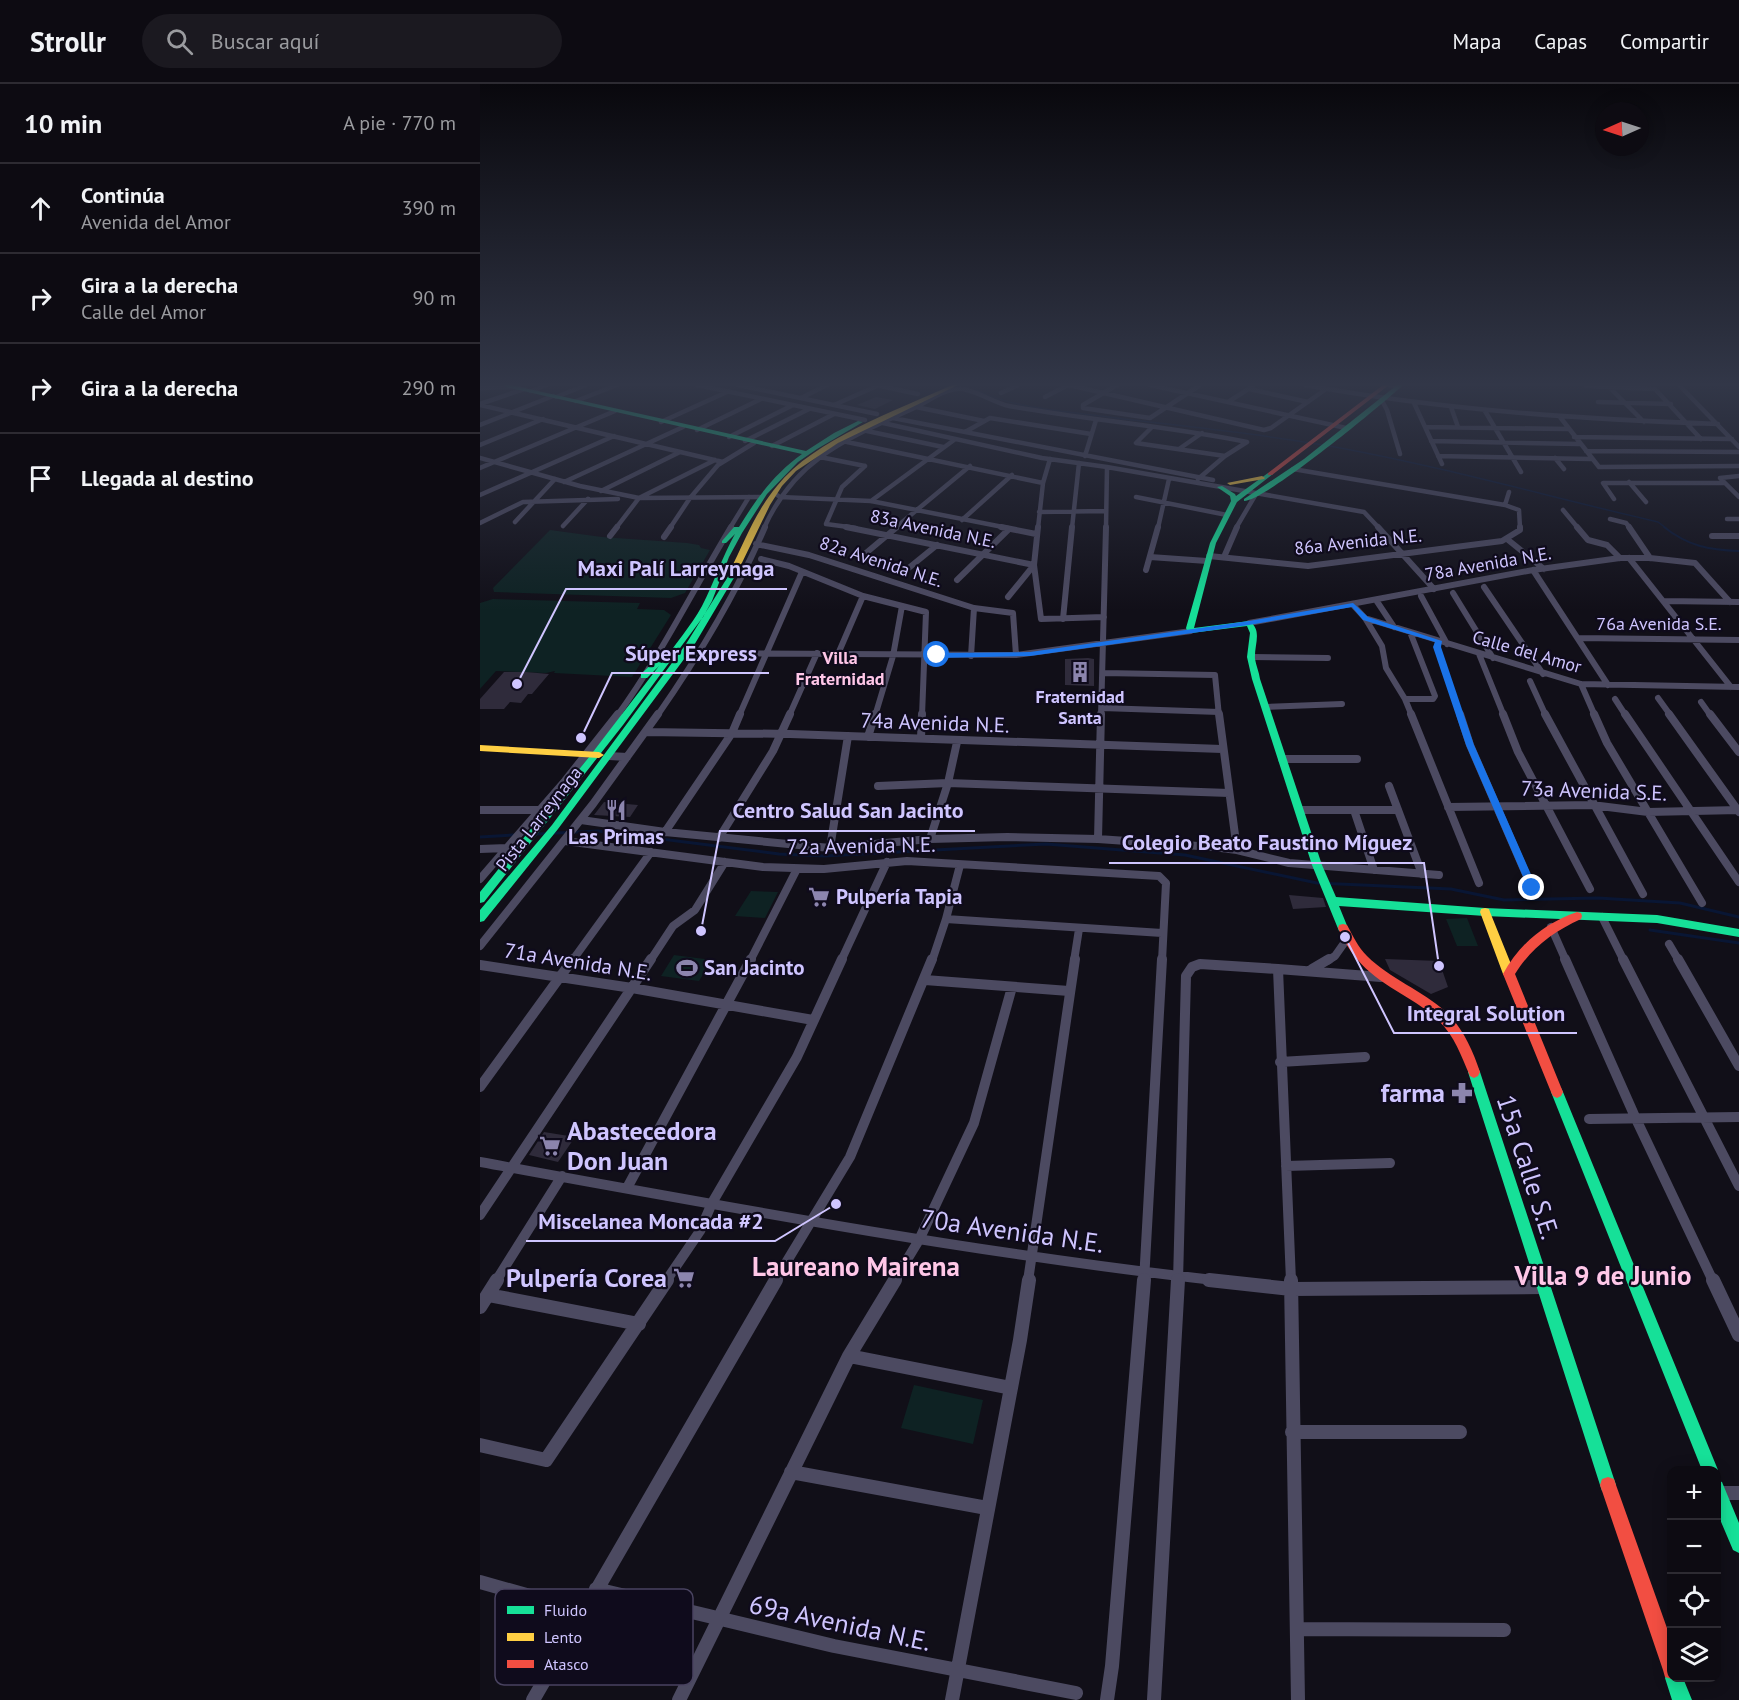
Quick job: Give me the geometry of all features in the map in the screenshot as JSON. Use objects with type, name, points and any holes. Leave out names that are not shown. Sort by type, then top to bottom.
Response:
[{"type":"street","points":[[488,460],[600,491],[639,498]]},
{"type":"street","points":[[480,468],[498,460]]},
{"type":"street","points":[[480,495],[558,460]]},
{"type":"street","points":[[564,482],[609,460]]},
{"type":"street","points":[[600,491],[663,460]]},
{"type":"street","points":[[610,536],[639,498],[714,460]]},
{"type":"street","points":[[717,460],[723,462]]},
{"type":"street","name":"Pista Larreynaga","points":[[480,898],[530,839],[532,826],[592,754],[709,602],[727,554],[753,510],[755,497],[776,476],[803,460]]},
{"type":"street","name":"Pista Larreynaga","points":[[480,918],[546,839],[706,621],[786,478],[806,460]]},
{"type":"street","points":[[836,498],[842,487],[866,465],[841,460]]},
{"type":"street","points":[[871,501],[926,460]]},
{"type":"street","points":[[941,460],[1043,483]]},
{"type":"street","points":[[1050,460],[1043,483],[1034,565],[1041,619],[1104,617]]},
{"type":"street","points":[[1060,460],[1193,483],[1225,485],[1266,483],[1297,460]]},
{"type":"street","points":[[1108,460],[1364,512],[1434,589]]},
{"type":"street","points":[[1193,483],[1220,460]]},
{"type":"street","points":[[1191,631],[1190,625],[1208,559],[1234,501],[1293,469],[1302,460]]},
{"type":"street","points":[[1440,460],[1442,464]]},
{"type":"street","points":[[1513,460],[1521,472]]},
{"type":"street","points":[[1557,460],[1564,469]]},
{"type":"street","points":[[1592,460],[1599,467],[1739,466]]},
{"type":"street","points":[[664,537],[704,480],[723,462]]},
{"type":"street","points":[[1064,619],[1079,463]]},
{"type":"street","points":[[866,553],[970,466]]},
{"type":"street","points":[[1098,839],[1107,467]]},
{"type":"street","points":[[1293,469],[1515,508],[1520,512],[1520,530],[1507,538],[1544,569]]},
{"type":"street","points":[[962,520],[1012,476]]},
{"type":"street","points":[[1739,476],[1720,478],[1739,497]]},
{"type":"street","points":[[515,522],[555,479]]},
{"type":"street","points":[[1146,570],[1169,479]]},
{"type":"street","points":[[1629,482],[1646,502]]},
{"type":"street","points":[[1614,499],[1602,484],[1724,483]]},
{"type":"street","points":[[1225,485],[1252,490]]},
{"type":"street","points":[[1225,485],[1233,495],[1234,501]]},
{"type":"street","points":[[1228,514],[1252,490]]},
{"type":"street","points":[[1224,557],[1252,490]]},
{"type":"street","points":[[1505,505],[1509,492]]},
{"type":"street","points":[[480,946],[568,837],[646,732],[699,653],[751,559],[777,496],[871,501],[1036,534]]},
{"type":"street","points":[[480,524],[520,503],[534,501],[755,497]]},
{"type":"street","points":[[724,542],[726,534],[755,497]]},
{"type":"street","points":[[1136,497],[1228,514]]},
{"type":"street","name":"83a Avenida N.E.","points":[[836,498],[826,524],[888,534],[1034,565]]},
{"type":"street","points":[[563,526],[588,500]]},
{"type":"street","points":[[480,879],[510,845],[532,826],[540,810],[592,754],[644,676],[704,571],[724,542],[753,510]]},
{"type":"street","points":[[1563,510],[1588,540],[1606,545],[1620,558]]},
{"type":"street","points":[[1039,512],[1106,511]]},
{"type":"street","points":[[1610,519],[1626,523],[1650,558]]},
{"type":"street","points":[[1726,519],[1739,519]]},
{"type":"street","points":[[957,580],[1009,529]]},
{"type":"street","points":[[1712,536],[1739,536]]},
{"type":"street","name":"86a Avenida N.E.","points":[[1150,557],[1208,559],[1224,557],[1308,566],[1507,538]]},
{"type":"street","name":"82a Avenida N.E.","points":[[756,544],[809,555],[974,608],[996,610]]},
{"type":"street","points":[[905,570],[938,545]]},
{"type":"street","name":"78a Avenida N.E.","points":[[1249,623],[1533,570],[1620,558],[1650,558],[1698,564],[1730,602]]},
{"type":"street","points":[[1629,558],[1731,687]]},
{"type":"street","points":[[761,559],[863,596],[926,612],[921,738]]},
{"type":"street","points":[[1008,597],[1034,565]]},
{"type":"street","points":[[1533,570],[1608,685]]},
{"type":"street","points":[[665,832],[732,733],[765,652],[802,572]]},
{"type":"street","points":[[1484,587],[1543,674]]},
{"type":"street","points":[[1453,593],[1493,658]]},
{"type":"street","points":[[838,654],[863,596]]},
{"type":"street","points":[[1421,596],[1447,644]]},
{"type":"street","points":[[1376,600],[1394,627]]},
{"type":"street","points":[[1664,601],[1739,603]]},
{"type":"street","points":[[1353,605],[1365,618],[1382,646],[1386,668],[1405,699],[1479,884]]},
{"type":"street","points":[[868,737],[893,656],[902,606]]},
{"type":"street","points":[[971,656],[974,608]]},
{"type":"street","points":[[996,610],[1014,615],[1016,655]]},
{"type":"street","name":"Calle del Amor","points":[[1365,618],[1581,684],[1739,687]]},
{"type":"street","points":[[699,653],[1016,655],[1249,623]]},
{"type":"street","name":"15a Calle S.E.","points":[[1249,623],[1254,633],[1251,657],[1265,707],[1317,865],[1347,939],[1365,963],[1382,977],[1428,1005],[1444,1018],[1469,1055],[1543,1287],[1667,1658]]},
{"type":"street","points":[[1405,699],[1433,699],[1435,696],[1410,632]]},
{"type":"street","name":"76a Avenida S.E.","points":[[1578,638],[1739,640]]},
{"type":"street","points":[[644,676],[682,640]]},
{"type":"street","points":[[1438,641],[1437,647],[1462,723],[1495,806],[1532,888]]},
{"type":"street","points":[[719,838],[781,734],[816,653]]},
{"type":"street","points":[[1479,654],[1518,752],[1590,889]]},
{"type":"street","points":[[1251,657],[1328,658]]},
{"type":"street","points":[[1103,673],[1215,675],[1222,749],[1237,850]]},
{"type":"street","points":[[1530,681],[1555,735],[1642,894]]},
{"type":"street","points":[[1581,684],[1607,743],[1702,903]]},
{"type":"street","points":[[1658,698],[1739,811]]},
{"type":"street","points":[[1615,699],[1739,882]]},
{"type":"street","points":[[1701,702],[1739,752]]},
{"type":"street","points":[[1265,707],[1342,704]]},
{"type":"street","points":[[1102,708],[1219,712]]},
{"type":"street","name":"74a Avenida N.E.","points":[[646,732],[921,738],[957,742],[1222,749]]},
{"type":"street","points":[[830,848],[848,736]]},
{"type":"street","points":[[930,839],[948,783],[957,742]]},
{"type":"street","points":[[480,748],[627,757]]},
{"type":"street","points":[[1282,759],[1357,759]]},
{"type":"street","points":[[878,786],[948,783],[1229,793]]},
{"type":"street","points":[[1389,786],[1422,874]]},
{"type":"street","name":"73a Avenida S.E.","points":[[1448,807],[1592,805],[1648,812],[1739,811]]},
{"type":"street","points":[[480,810],[540,810]]},
{"type":"street","points":[[1299,810],[1398,810]]},
{"type":"street","points":[[1354,810],[1374,870]]},
{"type":"street","points":[[579,822],[830,848],[930,839],[1007,837],[1098,839],[1237,850],[1289,862],[1439,875]]},
{"type":"street","name":"72a Avenida N.E.","points":[[568,837],[651,852],[797,869],[824,869],[907,861],[1159,876],[1166,884],[1162,933]]},
{"type":"street","points":[[480,849],[510,845]]},
{"type":"street","points":[[480,1087],[651,852]]},
{"type":"street","points":[[480,1215],[673,926],[695,910],[725,862]]},
{"type":"street","points":[[480,1445],[546,1461],[699,1231],[712,1203],[797,1057],[887,862]]},
{"type":"street","points":[[596,1589],[808,1222],[850,1156],[925,980],[946,919],[960,865]]},
{"type":"street","points":[[627,1188],[727,1005],[797,869]]},
{"type":"street","points":[[1330,898],[1485,912],[1657,920],[1739,933]]},
{"type":"street","points":[[1485,912],[1708,1466]]},
{"type":"street","points":[[1509,974],[1521,951],[1531,939],[1576,916]]},
{"type":"street","points":[[1602,917],[1739,1186]]},
{"type":"street","points":[[946,919],[1162,933],[1145,1272],[1112,1666],[1107,1700]]},
{"type":"street","points":[[1551,927],[1636,1119],[1739,1335]]},
{"type":"street","points":[[952,1700],[1020,1340],[1069,991],[1080,929]]},
{"type":"street","points":[[1311,970],[1335,957],[1347,939]]},
{"type":"street","points":[[1669,944],[1739,1066]]},
{"type":"street","points":[[1154,1700],[1178,1276],[1186,976],[1192,967],[1200,964],[1311,970],[1382,977]]},
{"type":"street","name":"71a Avenida N.E.","points":[[480,965],[632,988],[813,1020]]},
{"type":"street","points":[[1278,969],[1291,1289],[1298,1700]]},
{"type":"street","points":[[925,980],[1069,991]]},
{"type":"street","points":[[693,1672],[849,1356],[919,1240],[974,1123],[1012,987]]},
{"type":"street","points":[[1280,1062],[1365,1057]]},
{"type":"street","points":[[1589,1119],[1739,1117]]},
{"type":"street","name":"70a Avenida N.E.","points":[[480,1162],[808,1222],[1031,1257],[1178,1276],[1291,1289],[1543,1287]]},
{"type":"street","points":[[1286,1166],[1390,1163]]},
{"type":"street","points":[[480,1307],[562,1176]]},
{"type":"street","points":[[488,1294],[639,1324]]},
{"type":"street","points":[[849,1356],[1011,1388]]},
{"type":"street","points":[[1292,1432],[1460,1432]]},
{"type":"street","points":[[791,1472],[987,1508]]},
{"type":"street","points":[[1721,1491],[1739,1493]]},
{"type":"street","points":[[1721,1499],[1739,1544]]},
{"type":"street","points":[[480,1582],[505,1589]]},
{"type":"street","name":"69a Avenida N.E.","points":[[693,1614],[957,1672],[1076,1693]]},
{"type":"street","points":[[1297,1629],[1504,1630]]},
{"type":"street","points":[[1676,1682],[1682,1700]]},
{"type":"street","points":[[533,1700],[541,1685]]},
{"type":"street","points":[[679,1700],[686,1685]]},
{"type":"green space","points":[[550,530],[602,537],[687,543],[710,550],[685,593],[671,598],[494,592],[493,588]]},
{"type":"green space","points":[[493,599],[640,603],[637,609],[664,610],[671,615],[632,677],[554,673],[555,671],[546,673],[496,671],[480,689],[480,603]]},
{"type":"green space","name":"San Jacinto","points":[[751,891],[778,892],[765,918],[735,916]]},
{"type":"green space","points":[[1467,918],[1478,946],[1457,946],[1446,919]]},
{"type":"green space","name":"San Jacinto","points":[[674,955],[712,960],[699,981],[661,976]]},
{"type":"green space","points":[[914,1385],[983,1400],[973,1444],[901,1428]]},
{"type":"building","name":"Fraternidad Santa","points":[[1065,659],[1094,659],[1094,686],[1065,685]]},
{"type":"building","points":[[504,672],[549,674],[521,703],[510,702],[504,709],[480,709],[480,699]]},
{"type":"building","name":"Las Primas","points":[[604,802],[638,805],[630,817],[594,815]]},
{"type":"building","points":[[1289,895],[1323,898],[1326,907],[1293,909]]},
{"type":"building","points":[[1385,959],[1439,961],[1448,987],[1431,994],[1390,970]]},
{"type":"building","name":"Abastecedora Don Juan","points":[[544,1132],[575,1137],[558,1162],[529,1155]]},
{"type":"waterway","points":[[1400,460],[1658,522],[1666,528]]},
{"type":"waterway","points":[[1664,527],[1682,539],[1699,546],[1739,551]]},
{"type":"waterway","points":[[537,834],[598,831],[779,854],[824,856],[1046,844],[1185,855],[1317,883],[1451,889],[1504,900],[1598,898],[1680,903],[1739,917]]},
{"type":"waterway","points":[[480,837],[531,834]]},
{"type":"waterway","points":[[1650,930],[1739,943]]},
{"type":"traffic: fast","points":[[480,899],[565,794],[674,652],[708,601],[726,557],[751,511],[780,476],[797,460]]},
{"type":"traffic: fast","points":[[1246,500],[1307,460]]},
{"type":"traffic: fast","points":[[1270,474],[1234,501],[1213,543],[1190,628],[1191,631],[1249,623],[1254,633],[1251,657],[1256,679],[1317,865],[1343,928]]},
{"type":"traffic: fast","points":[[1220,487],[1233,495],[1234,501]]},
{"type":"traffic: fast","points":[[724,542],[736,528]]},
{"type":"traffic: fast","points":[[480,918],[555,827],[690,645],[734,571]]},
{"type":"traffic: fast","points":[[644,676],[658,663]]},
{"type":"traffic: fast","points":[[1331,901],[1485,912],[1657,919],[1739,933]]},
{"type":"traffic: fast","points":[[1474,1072],[1608,1485]]},
{"type":"traffic: fast","points":[[1557,1092],[1708,1466]]},
{"type":"traffic: fast","points":[[1721,1500],[1739,1544]]},
{"type":"traffic: fast","points":[[1675,1682],[1682,1700]]},
{"type":"traffic: slow","points":[[734,571],[766,505],[780,485],[807,460]]},
{"type":"traffic: slow","points":[[1230,483],[1262,478]]},
{"type":"traffic: slow","points":[[480,748],[599,755]]},
{"type":"traffic: slow","points":[[1485,912],[1509,974]]},
{"type":"traffic: jam","points":[[1270,474],[1288,460]]},
{"type":"traffic: jam","points":[[1557,1092],[1509,974],[1522,954],[1546,932],[1577,916]]},
{"type":"traffic: jam","points":[[1343,928],[1352,945],[1374,969],[1442,1016],[1461,1042],[1474,1072]]},
{"type":"traffic: jam","points":[[1608,1485],[1667,1656]]},
{"type":"place","name":"Fraternidad Santa","points":[[1080,672]]},
{"type":"place","name":"Maxi Palí Larreynaga","points":[[517,684]]},
{"type":"place","name":"Súper Express","points":[[581,738]]},
{"type":"place","name":"Las Primas","points":[[616,810]]},
{"type":"place","name":"Pulpería Tapia","points":[[819,897]]},
{"type":"place","name":"Centro Salud San Jacinto","points":[[701,931]]},
{"type":"place","name":"Integral Solution","points":[[1345,937]]},
{"type":"place","name":"Colegio Beato Faustino Míguez","points":[[1439,966]]},
{"type":"place","name":"San Jacinto","points":[[687,968]]},
{"type":"place","name":"farma","points":[[1462,1093]]},
{"type":"place","name":"Abastecedora Don Juan","points":[[550,1146]]},
{"type":"place","name":"Miscelanea Moncada #2","points":[[836,1204]]},
{"type":"place","name":"Pulpería Corea","points":[[684,1278]]},
{"type":"district","name":"Villa Fraternidad","points":[[840,668]]},
{"type":"district","name":"Laureano Mairena","points":[[856,1267]]},
{"type":"district","name":"Villa 9 de Junio","points":[[1603,1276]]},
{"type":"route","points":[[937,655],[1030,654],[1249,623],[1353,605],[1365,618],[1438,641],[1437,647],[1470,745],[1532,888]]}]
